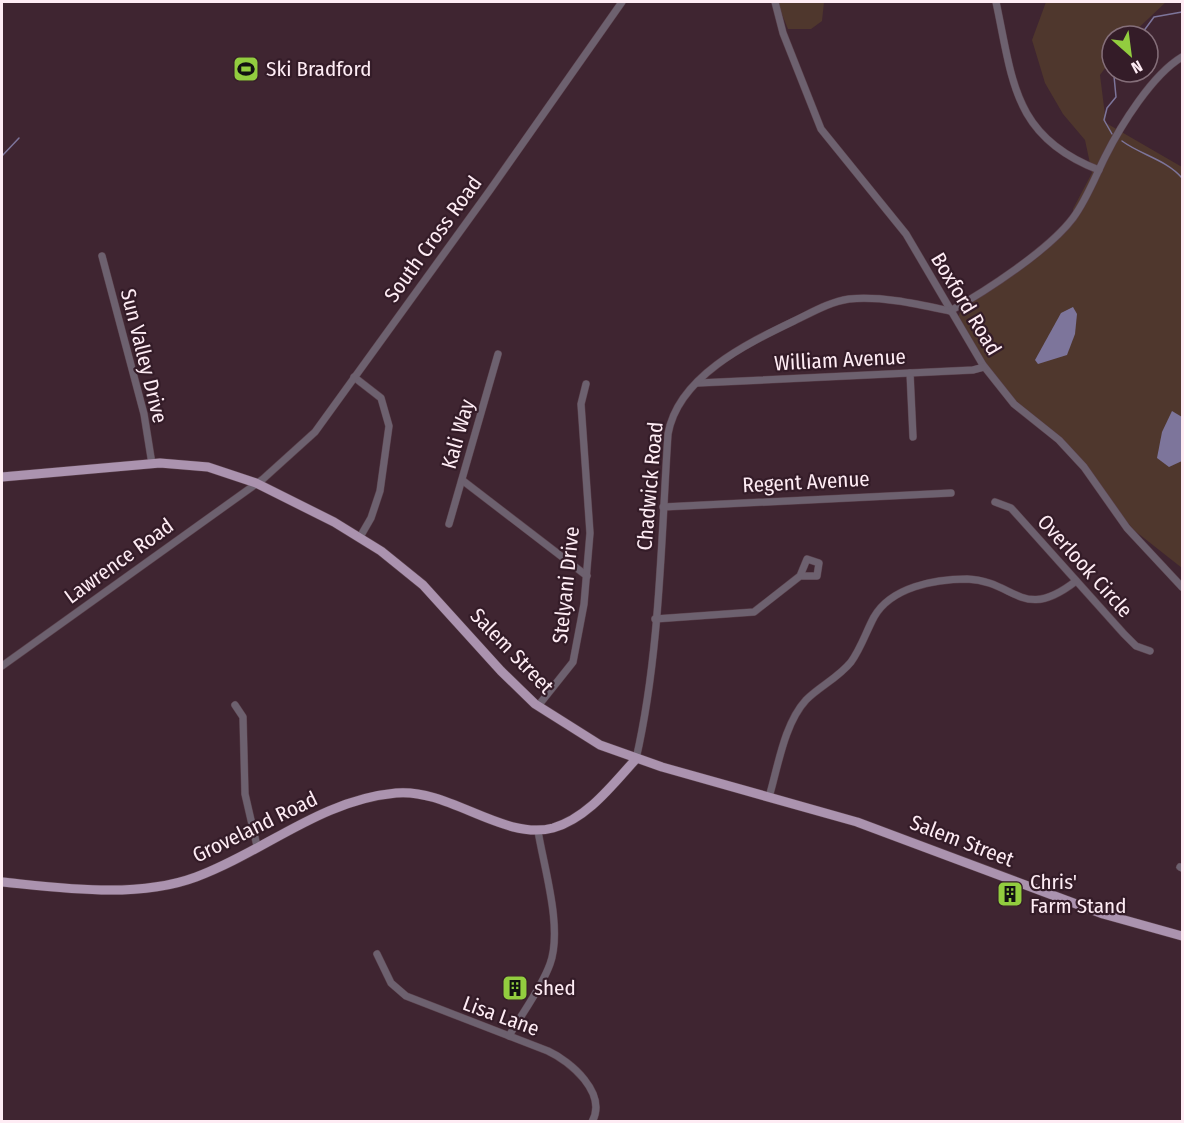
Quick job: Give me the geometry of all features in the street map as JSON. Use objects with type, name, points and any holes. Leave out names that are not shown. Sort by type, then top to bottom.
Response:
[{"type":"main road","name":"Salem Street","points":[[2,477],[152,464],[208,467],[256,483],[360,537],[423,585],[501,671],[538,706],[600,745],[636,759],[882,830],[1102,914],[1182,936]]},
{"type":"main road","points":[[538,831],[555,827],[584,812],[636,759]]},
{"type":"main road","name":"Groveland Road","points":[[2,882],[74,889],[151,886],[196,877],[326,811],[397,793],[428,795],[505,823],[538,831]]},
{"type":"street","name":"South Cross Road","points":[[256,483],[315,432],[490,190],[622,2]]},
{"type":"street","name":"Boxford Road","points":[[775,2],[786,41],[821,129],[906,234],[984,367],[1014,404],[1066,447],[1127,528],[1182,588]]},
{"type":"street","points":[[996,2],[1011,79],[1023,107],[1036,127],[1054,145],[1069,156],[1100,170]]},
{"type":"street","points":[[950,310],[1057,236],[1075,215],[1113,144],[1158,75],[1182,57]]},
{"type":"street","name":"Sun Valley Drive","points":[[102,256],[144,414],[152,464]]},
{"type":"street","name":"Chadwick Road","points":[[636,759],[645,716],[655,619],[671,418],[682,398],[741,348],[836,302],[885,299],[950,310]]},
{"type":"street","name":"Kali Way","points":[[449,524],[498,354]]},
{"type":"street","name":"William Avenue","points":[[698,383],[973,370],[984,367]]},
{"type":"street","points":[[910,373],[913,437]]},
{"type":"street","points":[[354,377],[381,398],[390,426],[380,491],[371,518],[360,537]]},
{"type":"street","name":"Stelyani Drive","points":[[538,706],[573,662],[587,576],[590,533],[581,404],[586,384]]},
{"type":"street","points":[[462,480],[587,576]]},
{"type":"street","name":"Lawrence Road","points":[[2,666],[256,483]]},
{"type":"street","name":"Regent Avenue","points":[[663,507],[951,493]]},
{"type":"street","name":"Overlook Circle","points":[[995,502],[1011,508],[1136,646],[1150,651]]},
{"type":"street","points":[[655,619],[754,612],[800,576]]},
{"type":"street","points":[[769,797],[798,712],[808,698],[832,681],[850,663],[878,611],[893,597],[915,586],[969,579],[1039,601],[1061,592],[1076,581]]},
{"type":"street","points":[[235,705],[243,717],[245,794],[257,846]]},
{"type":"street","points":[[509,1036],[545,973],[553,949],[553,924],[538,831]]},
{"type":"street","name":"Lisa Lane","points":[[377,954],[391,983],[406,996],[548,1051],[573,1067],[585,1080],[592,1096],[596,1111],[592,1122]]},
{"type":"shaded area","points":[[777,2],[824,2],[822,21],[811,29],[788,29]]},
{"type":"shaded area","points":[[1046,2],[1166,2],[1143,24],[1100,24],[1100,84],[1106,123],[1182,167],[1182,568],[1135,531],[1038,420],[1014,399],[984,363],[958,318],[960,312],[1074,222],[1073,209],[1092,173],[1085,140],[1063,114],[1045,83],[1032,40]]},
{"type":"shaded area","points":[[1073,307],[1077,314],[1075,334],[1067,355],[1038,364],[1035,360],[1061,313]]},
{"type":"shaded area","points":[[1172,411],[1182,417],[1182,461],[1169,467],[1157,458],[1162,432]]},
{"type":"waterway","points":[[1149,24],[1154,17],[1182,12]]},
{"type":"waterway","points":[[1112,134],[1104,120],[1107,108],[1116,97],[1115,84]]},
{"type":"waterway","points":[[2,156],[19,138]]},
{"type":"waterway","points":[[1122,141],[1161,162],[1182,178]]},
{"type":"place","name":"Ski Bradford","points":[[246,69]]},
{"type":"place","name":"Chris' Farm Stand","points":[[1010,894]]},
{"type":"place","name":"shed","points":[[515,988]]}]
